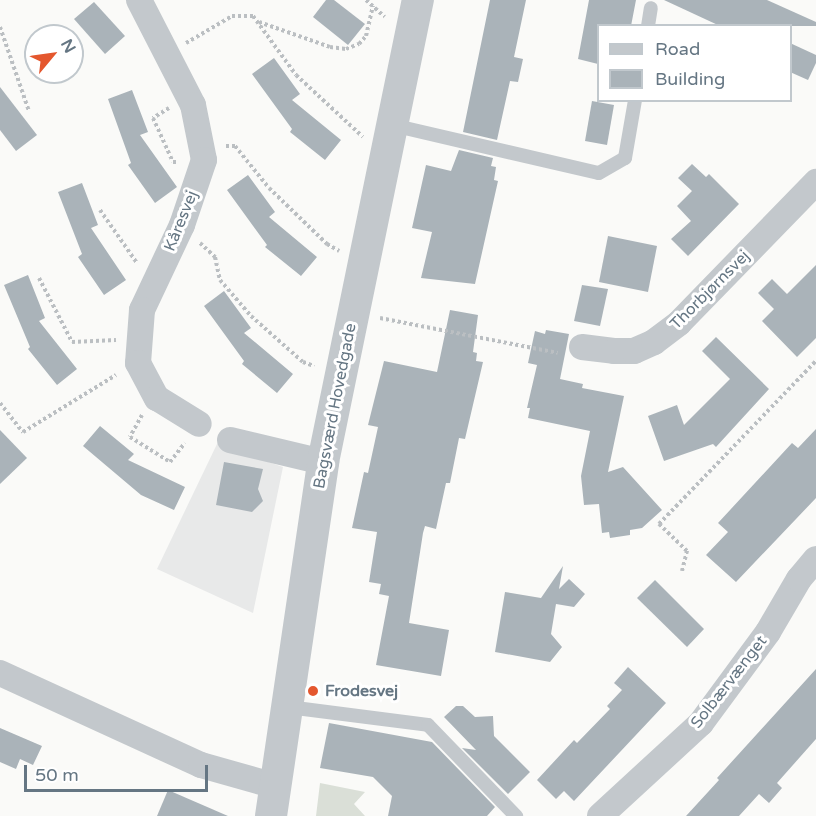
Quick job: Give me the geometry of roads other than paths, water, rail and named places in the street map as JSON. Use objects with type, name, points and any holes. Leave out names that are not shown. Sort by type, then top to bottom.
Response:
[{"type":"street","name":"Kåresvej","points":[[139,0],[193,105],[204,160],[182,225],[142,310],[138,351],[157,398],[199,424]]},
{"type":"street","name":"Bagsværd Hovedgade","points":[[273,801],[323,462],[418,0]]},
{"type":"street","name":"Thorbjørnsvej","points":[[582,347],[633,351],[654,342],[679,323],[816,182]]},
{"type":"street","points":[[230,440],[323,462]]},
{"type":"street","name":"Solbærvænget","points":[[600,816],[701,723],[768,632],[799,579],[816,559]]},
{"type":"street","points":[[0,673],[201,765],[273,801]]},
{"type":"lane","points":[[648,24],[651,8]]},
{"type":"lane","points":[[389,136],[599,173],[625,158],[635,102]]},
{"type":"lane","points":[[288,707],[428,725],[516,816]]},
{"type":"place","name":"Frodesvej","points":[[313,691]]}]
